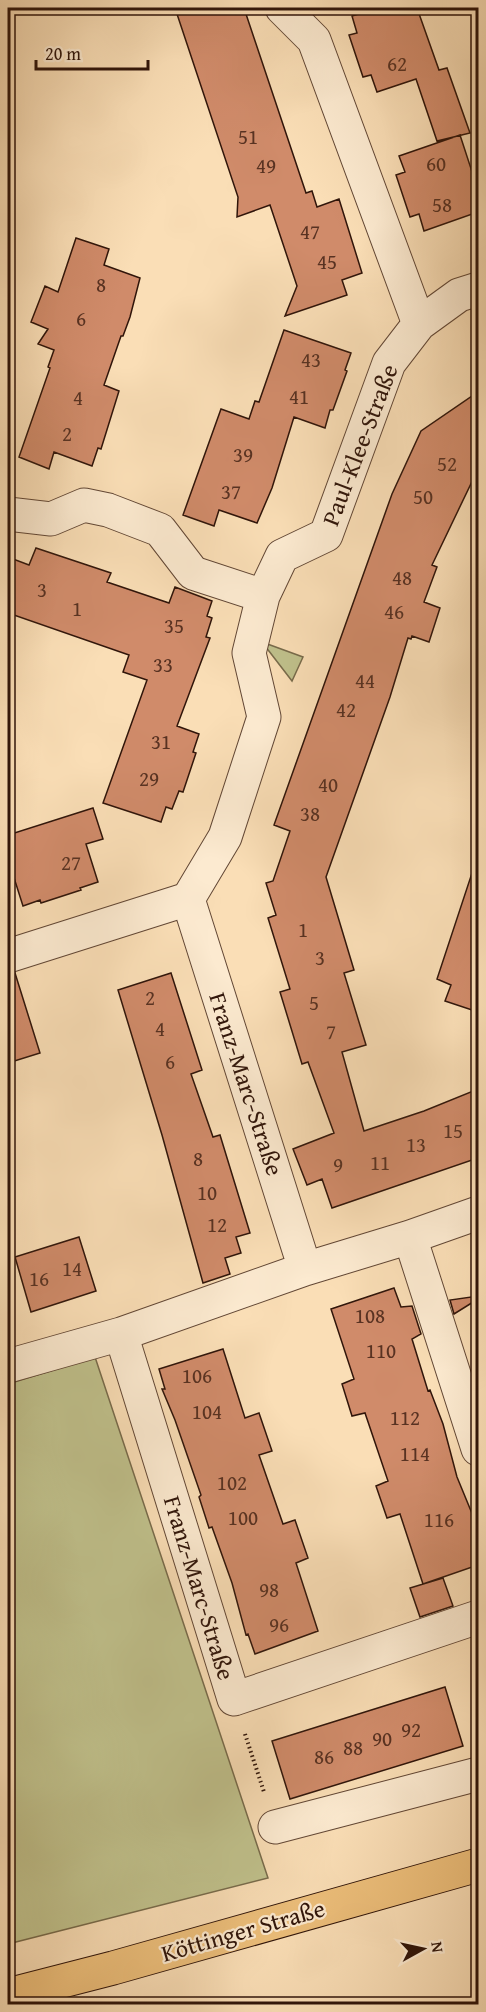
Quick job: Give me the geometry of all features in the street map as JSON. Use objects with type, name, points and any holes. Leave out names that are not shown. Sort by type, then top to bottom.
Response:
[{"type":"main road","name":"Köttinger Straße","points":[[8,1995],[113,1968],[478,1865]]},
{"type":"street","points":[[282,8],[314,40],[419,324]]},
{"type":"street","name":"Paul-Klee-Straße","points":[[188,898],[225,837],[264,717],[249,653],[263,596],[282,556],[327,535],[389,363],[419,324],[459,295],[478,289]]},
{"type":"street","points":[[8,514],[51,519],[84,505],[108,510],[160,530],[193,573],[263,596]]},
{"type":"street","points":[[8,956],[188,898]]},
{"type":"street","name":"Franz-Marc-Straße","points":[[188,898],[305,1269]]},
{"type":"street","points":[[8,1366],[121,1334],[305,1269],[410,1237],[478,1213]]},
{"type":"street","points":[[410,1237],[478,1449]]},
{"type":"street","name":"Franz-Marc-Straße","points":[[121,1334],[234,1699],[478,1617]]},
{"type":"street","points":[[275,1827],[478,1774]]},
{"type":"path","points":[[234,1699],[275,1827]]},
{"type":"green space","points":[[262,642],[303,657],[292,681]]},
{"type":"green space","points":[[95,1357],[268,1878],[8,1944],[8,1384]]},
{"type":"building","points":[[175,8],[244,8],[306,193],[312,191],[317,207],[339,199],[362,273],[342,280],[347,295],[285,316],[297,286],[270,205],[237,217],[238,197]]},
{"type":"building","points":[[379,8],[417,8],[439,70],[447,68],[470,133],[437,141],[416,79],[377,92],[371,75],[363,77],[349,35],[357,33],[352,16]]},
{"type":"building","points":[[460,135],[478,190],[478,212],[424,231],[419,214],[410,217],[396,175],[405,172],[399,156]]},
{"type":"building","points":[[76,238],[109,249],[104,265],[140,278],[130,317],[104,385],[119,391],[101,449],[98,448],[92,466],[54,452],[49,469],[19,457],[54,350],[38,344],[48,329],[31,322],[45,286],[58,292]]},
{"type":"building","points":[[284,330],[351,353],[345,370],[347,371],[333,410],[330,410],[325,428],[294,417],[272,488],[257,523],[219,510],[214,526],[183,515],[221,409],[249,419],[255,401],[259,402]]},
{"type":"building","points":[[478,392],[478,469],[432,565],[437,567],[424,602],[440,608],[429,642],[412,636],[411,639],[408,638],[390,697],[326,877],[354,970],[344,973],[366,1045],[342,1052],[364,1131],[424,1111],[478,1089],[478,1158],[332,1208],[322,1179],[307,1185],[293,1149],[334,1133],[308,1062],[302,1064],[280,992],[290,989],[268,918],[276,915],[266,883],[273,881],[290,831],[274,825],[392,494],[421,431]]},
{"type":"building","points":[[36,548],[111,573],[107,582],[169,603],[175,587],[212,601],[207,616],[212,618],[206,637],[210,638],[177,726],[199,734],[193,752],[196,753],[183,792],[179,791],[172,809],[166,807],[161,822],[103,803],[147,680],[123,672],[129,655],[8,613],[8,557],[29,565]]},
{"type":"building","points":[[93,808],[103,839],[86,844],[98,882],[41,903],[40,900],[23,906],[8,859],[8,835]]},
{"type":"building","points":[[472,873],[478,874],[478,1012],[445,1001],[451,985],[437,979]]},
{"type":"building","points":[[15,973],[40,1053],[8,1063],[8,974]]},
{"type":"building","points":[[171,973],[202,1070],[191,1074],[213,1137],[220,1135],[250,1233],[236,1237],[241,1253],[225,1258],[230,1274],[203,1283],[162,1135],[118,990]]},
{"type":"building","points":[[79,1237],[96,1291],[31,1312],[15,1257]]},
{"type":"building","points":[[394,1288],[401,1307],[412,1306],[421,1334],[412,1339],[428,1391],[430,1390],[443,1424],[457,1477],[478,1528],[478,1565],[423,1584],[400,1514],[387,1518],[376,1486],[388,1481],[365,1413],[352,1416],[342,1384],[354,1379],[331,1309]]},
{"type":"building","points":[[478,1296],[478,1299],[454,1314],[450,1300]]},
{"type":"building","points":[[223,1349],[245,1418],[259,1413],[272,1451],[259,1455],[283,1524],[295,1520],[308,1558],[296,1563],[318,1631],[255,1654],[248,1634],[246,1635],[232,1583],[212,1527],[209,1528],[199,1497],[201,1495],[162,1389],[165,1389],[159,1369]]},
{"type":"building","points":[[443,1578],[453,1606],[420,1617],[410,1588]]},
{"type":"building","points":[[445,1687],[463,1746],[290,1799],[272,1741]]}]
